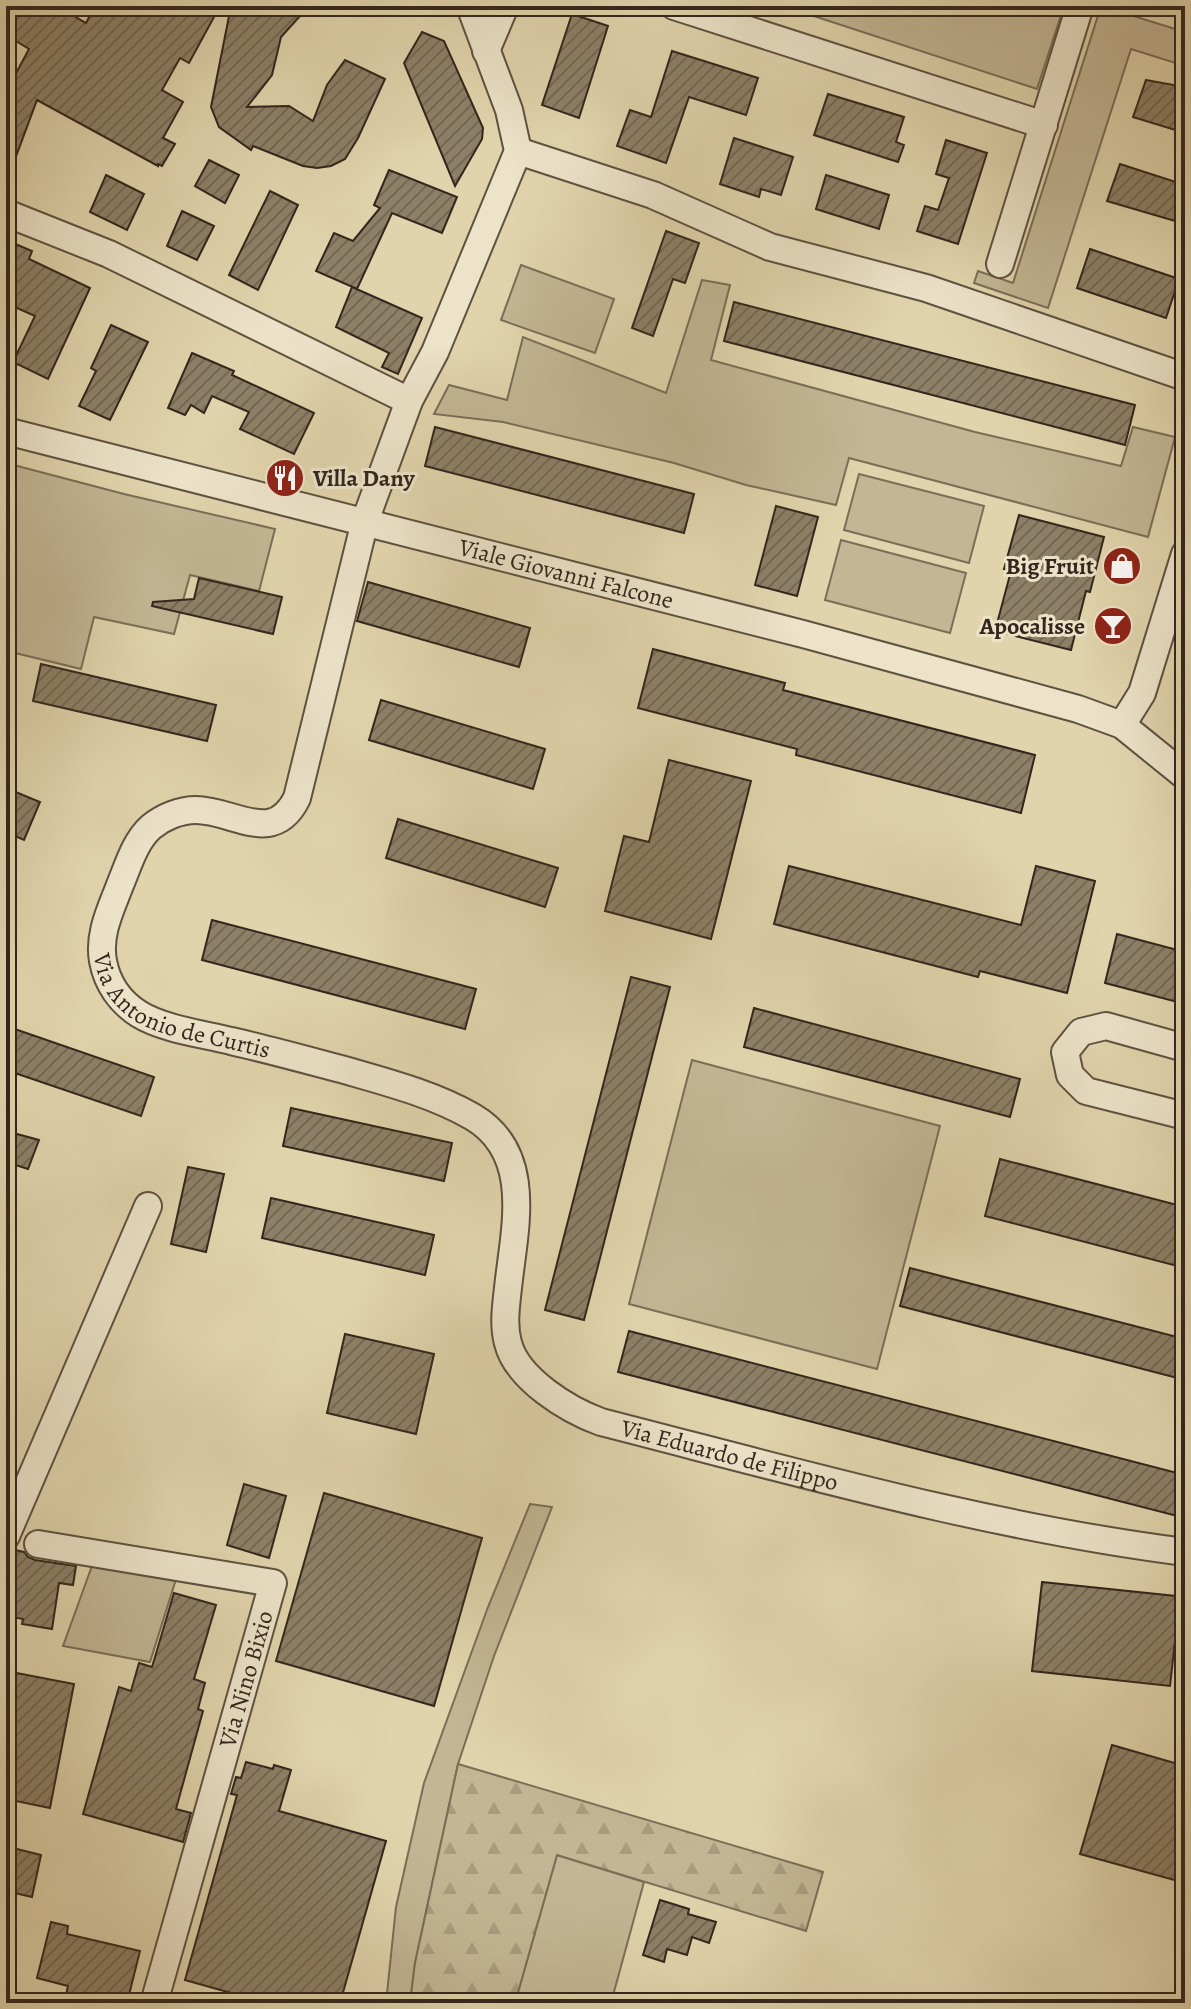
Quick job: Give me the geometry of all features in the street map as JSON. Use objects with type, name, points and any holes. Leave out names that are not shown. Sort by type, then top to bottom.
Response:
[{"type":"street","points":[[365,521],[409,401],[435,352],[518,151],[509,110],[470,6]]},
{"type":"street","points":[[486,51],[505,6]]},
{"type":"street","points":[[674,6],[744,17],[1044,125]]},
{"type":"street","points":[[1000,264],[1080,6]]},
{"type":"street","points":[[518,151],[653,195],[770,247],[926,288],[1185,377]]},
{"type":"street","points":[[6,213],[109,254],[409,401]]},
{"type":"street","name":"Viale Giovanni Falcone","points":[[6,431],[803,634],[1078,709],[1122,725],[1185,776]]},
{"type":"street","name":"Via Antonio de Curtis","points":[[365,521],[297,798],[291,810],[282,819],[255,824],[198,810],[181,812],[150,828],[137,844],[107,919],[101,940],[103,960],[116,993],[128,1006],[155,1022],[388,1082],[476,1119],[490,1129],[500,1142]]},
{"type":"street","points":[[1122,725],[1142,693],[1185,554]]},
{"type":"street","points":[[1185,1048],[1106,1026],[1081,1032],[1065,1052],[1070,1075],[1086,1091],[1185,1116]]},
{"type":"street","name":"Via Eduardo de Filippo","points":[[500,1142],[509,1156],[515,1176],[517,1200],[505,1311],[508,1344],[523,1371],[572,1410],[601,1422],[819,1478],[1033,1528],[1185,1552]]},
{"type":"street","points":[[6,1536],[148,1206]]},
{"type":"street","name":"Via Nino Bixio","points":[[38,1544],[273,1583],[154,2003]]},
{"type":"green space","points":[[783,6],[1064,6],[1037,89]]},
{"type":"green space","points":[[1101,6],[1185,32],[1185,66],[1131,49],[1048,308],[974,283],[978,271],[1013,283]]},
{"type":"green space","points":[[521,265],[614,299],[595,353],[501,320]]},
{"type":"green space","points":[[702,280],[730,285],[711,360],[975,432],[1121,466],[1133,427],[1175,437],[1148,537],[849,458],[836,505],[503,422],[434,414],[449,385],[507,400],[523,337],[666,393]]},
{"type":"green space","points":[[6,463],[275,529],[259,591],[190,575],[174,634],[94,617],[81,669],[11,652],[6,671]]},
{"type":"green space","points":[[859,474],[984,506],[969,563],[844,530]]},
{"type":"green space","points":[[841,540],[966,573],[950,633],[825,600]]},
{"type":"green space","points":[[692,1060],[940,1126],[877,1369],[629,1304]]},
{"type":"green space","points":[[530,1504],[552,1507],[494,1656],[458,1764],[415,1963],[410,2003],[386,2003],[396,1907],[424,1783],[488,1607]]},
{"type":"green space","points":[[93,1563],[177,1576],[150,1662],[63,1646]]},
{"type":"green space","points":[[458,1764],[823,1872],[806,1931],[557,1855],[515,2003],[410,2003],[415,1963]]},
{"type":"green space","points":[[557,1855],[644,1882],[611,2003],[515,2003]]},
{"type":"building","points":[[10,6],[57,6],[86,23],[95,6],[220,6],[189,63],[180,58],[162,90],[183,102],[163,138],[175,144],[162,166],[37,100],[6,177],[6,92],[29,49],[6,35],[6,13]]},
{"type":"building","points":[[231,6],[309,6],[281,37],[272,75],[247,107],[289,106],[313,121],[327,85],[345,60],[385,79],[345,159],[331,166],[303,166],[253,146],[251,150],[219,127],[211,107]]},
{"type":"building","points":[[572,14],[608,26],[579,118],[542,105]]},
{"type":"building","points":[[422,32],[444,41],[483,128],[482,139],[455,186],[404,63]]},
{"type":"building","points":[[672,51],[758,78],[746,115],[689,97],[666,163],[617,146],[630,110],[651,117]]},
{"type":"building","points":[[1146,80],[1185,87],[1185,133],[1133,117]]},
{"type":"building","points":[[828,94],[904,117],[896,142],[904,145],[898,162],[814,135]]},
{"type":"building","points":[[734,138],[793,157],[781,195],[761,189],[759,197],[720,184]]},
{"type":"building","points":[[946,140],[987,153],[958,244],[917,231],[925,206],[938,210],[949,178],[936,174]]},
{"type":"building","points":[[209,160],[239,175],[225,203],[195,186]]},
{"type":"building","points":[[1120,164],[1185,185],[1185,224],[1107,201]]},
{"type":"building","points":[[389,170],[457,197],[442,233],[392,213],[357,289],[316,271],[334,233],[353,241],[380,208],[374,205]]},
{"type":"building","points":[[106,175],[144,194],[127,230],[90,212]]},
{"type":"building","points":[[826,175],[889,195],[879,229],[816,209]]},
{"type":"building","points":[[270,191],[298,205],[258,290],[229,275]]},
{"type":"building","points":[[182,211],[214,226],[197,260],[167,246]]},
{"type":"building","points":[[666,231],[699,243],[685,283],[673,279],[653,336],[632,328]]},
{"type":"building","points":[[6,240],[32,251],[29,259],[90,288],[48,379],[13,362],[35,316],[6,303]]},
{"type":"building","points":[[1090,249],[1179,279],[1166,318],[1077,288]]},
{"type":"building","points":[[352,287],[422,318],[398,374],[382,367],[389,353],[336,327]]},
{"type":"building","points":[[734,302],[1135,405],[1125,445],[724,341]]},
{"type":"building","points":[[111,325],[148,342],[110,420],[79,406],[96,371],[91,368]]},
{"type":"building","points":[[192,353],[314,413],[294,454],[240,429],[249,412],[212,396],[204,413],[191,405],[185,415],[168,408]]},
{"type":"building","points":[[435,427],[694,494],[684,533],[425,466]]},
{"type":"building","points":[[776,506],[818,517],[797,596],[755,585]]},
{"type":"building","points":[[1019,515],[1104,537],[1071,650],[995,631],[1011,571],[1004,569]]},
{"type":"building","points":[[199,578],[282,597],[273,634],[152,606],[153,602],[194,599]]},
{"type":"building","points":[[368,582],[530,628],[519,667],[357,621]]},
{"type":"building","points":[[653,649],[785,683],[783,690],[1035,755],[1021,813],[796,755],[797,749],[638,708]]},
{"type":"building","points":[[41,664],[216,705],[207,741],[33,701]]},
{"type":"building","points":[[381,700],[545,749],[533,789],[369,740]]},
{"type":"building","points":[[669,760],[751,781],[711,939],[605,911],[624,836],[649,842]]},
{"type":"building","points":[[6,788],[40,802],[24,840],[6,832]]},
{"type":"building","points":[[398,819],[558,868],[545,907],[386,858]]},
{"type":"building","points":[[789,866],[1021,925],[1036,866],[1095,881],[1067,993],[980,971],[978,977],[774,924]]},
{"type":"building","points":[[212,920],[476,989],[465,1029],[202,960]]},
{"type":"building","points":[[1117,934],[1185,952],[1185,1004],[1105,983]]},
{"type":"building","points":[[631,977],[670,987],[584,1320],[545,1310]]},
{"type":"building","points":[[754,1008],[1020,1079],[1010,1117],[744,1047]]},
{"type":"building","points":[[6,1026],[154,1077],[141,1116],[6,1070]]},
{"type":"building","points":[[291,1108],[452,1143],[444,1181],[283,1146]]},
{"type":"building","points":[[6,1131],[39,1140],[28,1169],[6,1162]]},
{"type":"building","points":[[1000,1159],[1185,1207],[1185,1268],[985,1216]]},
{"type":"building","points":[[188,1167],[224,1174],[206,1252],[171,1244]]},
{"type":"building","points":[[271,1198],[434,1235],[425,1275],[262,1238]]},
{"type":"building","points":[[910,1268],[1185,1339],[1185,1380],[900,1306]]},
{"type":"building","points":[[629,1331],[1185,1475],[1185,1518],[618,1372]]},
{"type":"building","points":[[345,1334],[434,1354],[416,1434],[327,1413]]},
{"type":"building","points":[[244,1484],[286,1496],[269,1558],[227,1545]]},
{"type":"building","points":[[324,1493],[482,1538],[434,1706],[276,1661]]},
{"type":"building","points":[[15,1550],[35,1560],[76,1566],[73,1585],[59,1583],[52,1629],[22,1624],[23,1619],[6,1616]]},
{"type":"building","points":[[1042,1582],[1185,1597],[1185,1642],[1175,1641],[1170,1686],[1032,1671]]},
{"type":"building","points":[[174,1593],[216,1605],[194,1679],[205,1683],[198,1709],[203,1711],[176,1809],[191,1813],[183,1842],[83,1814],[119,1687],[131,1691],[139,1663],[152,1667]]},
{"type":"building","points":[[6,1671],[74,1684],[50,1808],[6,1799]]},
{"type":"building","points":[[1112,1745],[1185,1766],[1185,1883],[1080,1854]]},
{"type":"building","points":[[246,1762],[291,1770],[279,1811],[386,1841],[340,2003],[267,2003],[185,1980],[237,1795],[231,1794],[236,1777],[241,1778]]},
{"type":"building","points":[[13,1848],[41,1855],[32,1897],[6,1891]]},
{"type":"building","points":[[660,1900],[689,1909],[688,1914],[716,1922],[709,1943],[692,1937],[687,1955],[667,1949],[664,1962],[643,1955]]},
{"type":"building","points":[[51,1922],[68,1926],[67,1934],[140,1951],[127,2003],[98,2003],[66,1995],[68,1986],[37,1978]]},
{"type":"place","name":"Villa Dany","points":[[285,478]]},
{"type":"place","name":"Big Fruit","points":[[1122,566]]},
{"type":"place","name":"Apocalisse","points":[[1113,626]]}]
